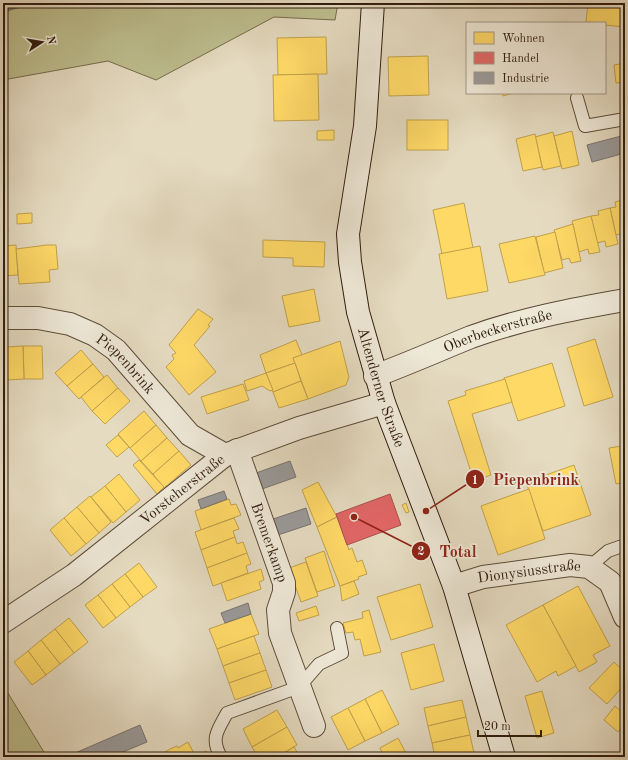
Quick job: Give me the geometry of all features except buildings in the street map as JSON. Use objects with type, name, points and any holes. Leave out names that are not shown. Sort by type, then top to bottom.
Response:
[{"type":"street","name":"Altenderner Straße","points":[[373,3],[365,126],[348,234],[350,262],[358,312],[375,376],[384,403],[454,586],[504,757]]},
{"type":"street","name":"Oberbeckerstraße","points":[[375,376],[472,337],[509,325],[566,310],[625,300]]},
{"type":"street","name":"Piepenbrink","points":[[3,318],[38,318],[70,324],[95,335],[116,350],[190,434],[231,453]]},
{"type":"street","name":"Vorsteherstraße","points":[[3,622],[74,575],[231,453],[299,428],[384,403]]},
{"type":"street","name":"Bremerkamp","points":[[231,453],[284,583],[284,592],[278,610],[280,632],[314,726]]},
{"type":"street","name":"Dionysiusstraße","points":[[454,586],[483,577],[570,564],[589,567],[610,582],[625,617]]},
{"type":"lane","points":[[577,98],[585,126],[625,120]]},
{"type":"lane","points":[[589,567],[608,551],[625,545]]},
{"type":"lane","points":[[221,757],[216,748],[216,734],[227,713],[299,687],[319,664],[342,653],[336,628]]},
{"type":"green space","points":[[3,3],[338,3],[335,20],[274,17],[156,80],[108,61],[3,80]]},
{"type":"green space","points":[[3,685],[47,757],[3,757]]},
{"type":"waterway","points":[[3,10],[25,3]]},
{"type":"place","name":"Piepenbrink","points":[[426,511]]},
{"type":"place","name":"Total","points":[[354,517]]}]
